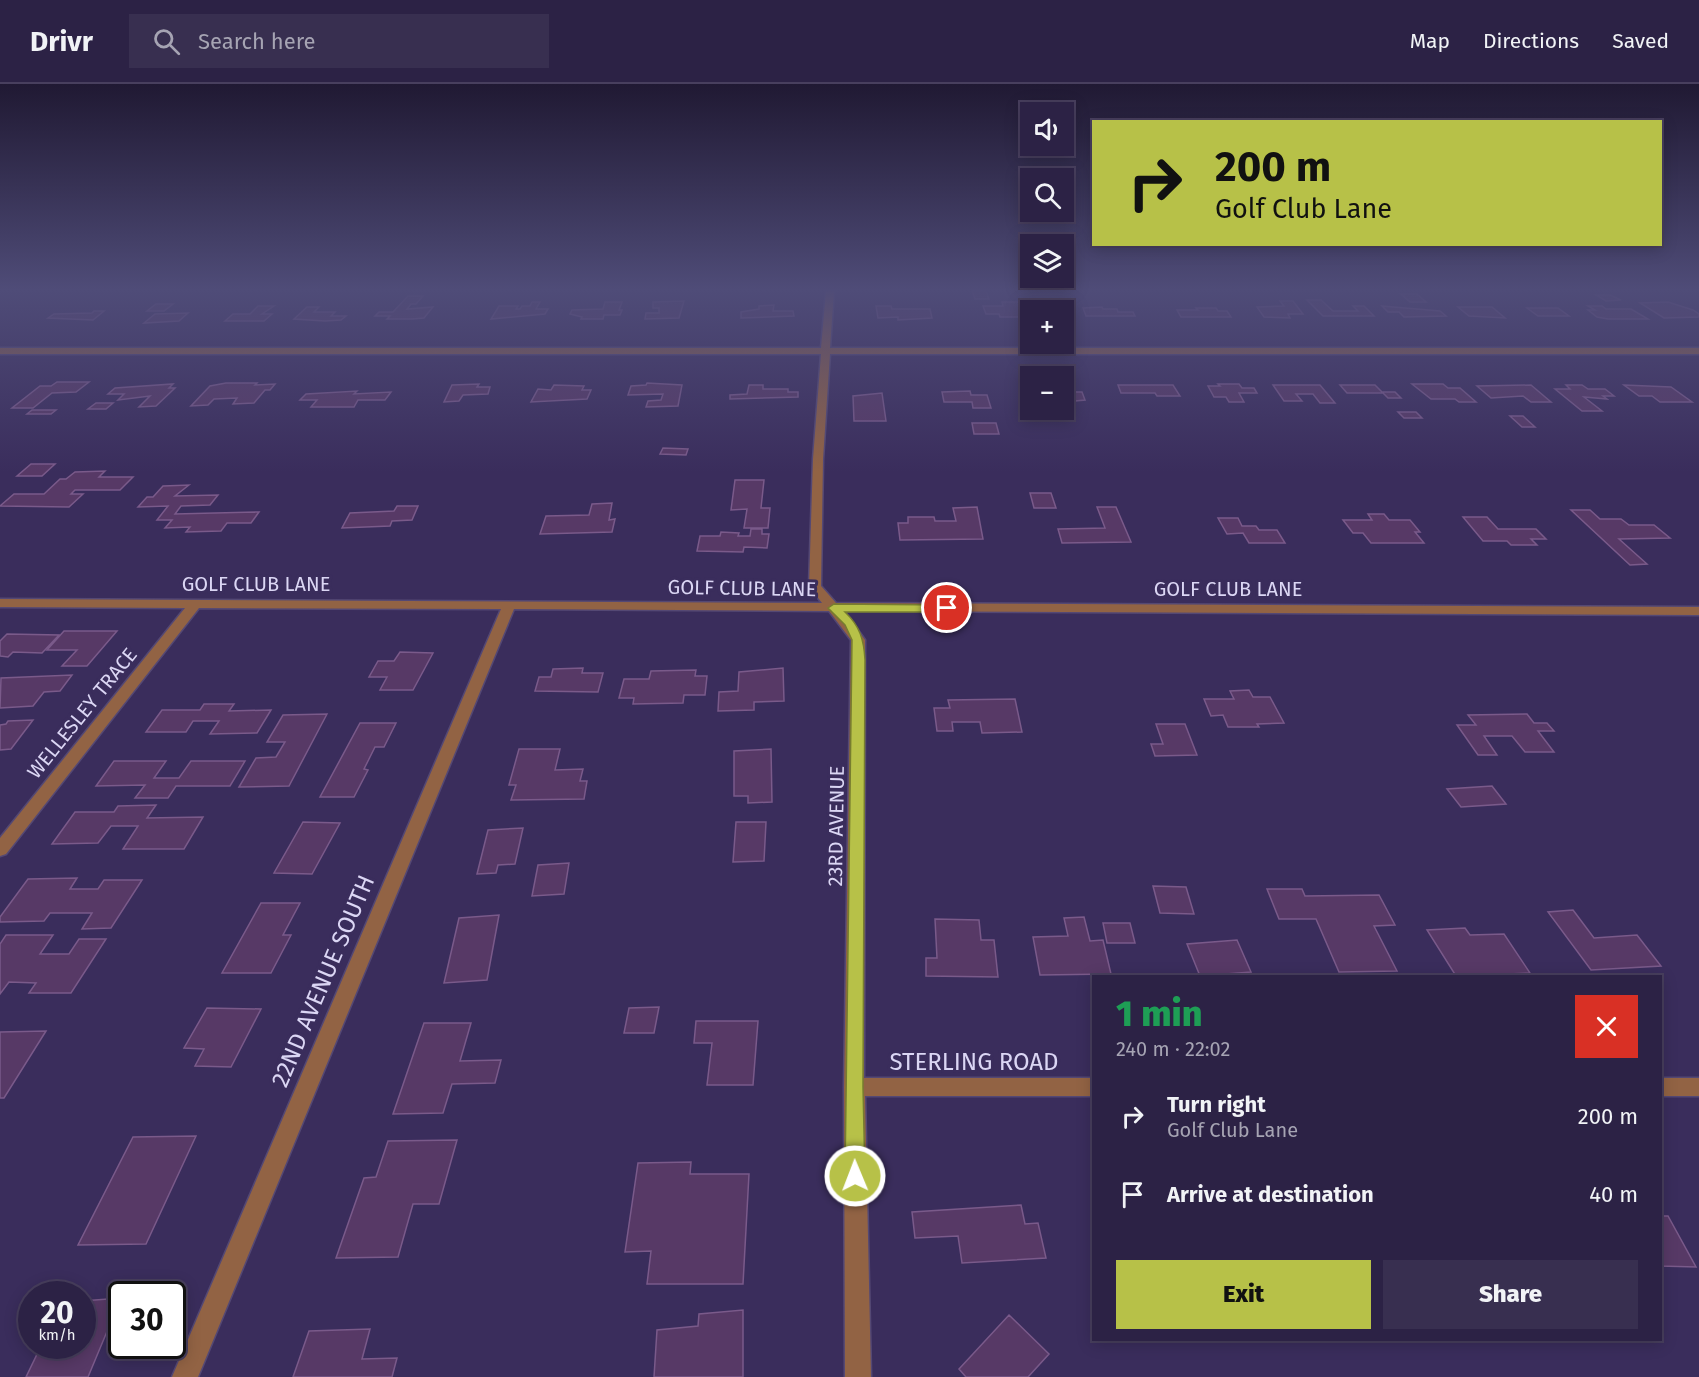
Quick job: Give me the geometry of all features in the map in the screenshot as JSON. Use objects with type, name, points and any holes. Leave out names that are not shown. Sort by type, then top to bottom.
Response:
[{"type":"street","name":"23RD AVENUE","points":[[825,351],[818,459],[815,586],[823,598],[850,623],[858,640],[854,1087],[858,1377]]},
{"type":"street","name":"GOLF CLUB LANE","points":[[0,603],[1699,611]]},
{"type":"street","name":"WELLESLEY TRACE","points":[[0,850],[196,603]]},
{"type":"street","name":"22ND AVENUE SOUTH","points":[[185,1377],[509,605]]},
{"type":"street","name":"STERLING ROAD","points":[[854,1087],[1092,1087]]},
{"type":"street","points":[[1662,1087],[1699,1087]]},
{"type":"building","points":[[57,382],[89,382],[76,392],[52,393],[33,408],[12,408],[40,386],[51,386]]},
{"type":"building","points":[[226,383],[275,384],[270,390],[265,390],[254,403],[233,404],[237,398],[214,399],[208,405],[191,406],[210,386]]},
{"type":"building","points":[[647,383],[682,385],[678,406],[646,407],[648,401],[661,400],[663,394],[628,395],[631,386]]},
{"type":"building","points":[[173,384],[169,388],[175,388],[156,406],[139,407],[150,396],[118,400],[124,394],[108,394],[115,388]]},
{"type":"building","points":[[479,384],[477,387],[490,387],[488,394],[463,395],[459,401],[444,402],[452,385]]},
{"type":"building","points":[[1218,384],[1239,384],[1242,388],[1254,388],[1257,393],[1239,393],[1244,402],[1229,402],[1226,397],[1214,397],[1208,386],[1220,386]]},
{"type":"building","points":[[1412,384],[1443,384],[1448,388],[1460,388],[1476,402],[1431,399]]},
{"type":"building","points":[[554,385],[584,386],[582,390],[591,390],[587,399],[531,402],[538,389],[551,390]]},
{"type":"building","points":[[749,385],[763,385],[763,389],[788,389],[788,392],[798,392],[798,397],[730,399],[730,395],[747,394]]},
{"type":"building","points":[[1118,385],[1173,385],[1180,396],[1121,393]]},
{"type":"building","points":[[1273,385],[1320,385],[1335,403],[1320,403],[1313,394],[1296,394],[1302,401],[1284,401]]},
{"type":"building","points":[[1340,385],[1375,385],[1382,392],[1395,392],[1401,398],[1388,398],[1383,393],[1347,393]]},
{"type":"building","points":[[1531,385],[1551,402],[1531,402],[1523,396],[1491,398],[1477,386]]},
{"type":"building","points":[[1566,385],[1605,389],[1614,396],[1603,396],[1607,399],[1584,397],[1602,411],[1582,411],[1555,389],[1570,389]]},
{"type":"building","points":[[1624,385],[1671,387],[1692,402],[1660,402],[1652,396],[1639,396]]},
{"type":"building","points":[[357,391],[354,394],[391,392],[385,400],[358,400],[354,407],[311,407],[317,400],[300,400],[306,394]]},
{"type":"building","points":[[970,391],[971,395],[987,395],[991,408],[973,408],[972,402],[944,402],[942,392]]},
{"type":"building","points":[[1074,392],[1082,392],[1085,400],[1074,401]]},
{"type":"building","points":[[882,393],[886,421],[854,421],[853,396]]},
{"type":"building","points":[[96,403],[113,403],[106,409],[88,409]]},
{"type":"building","points":[[32,410],[56,410],[51,414],[27,414]]},
{"type":"building","points":[[1398,412],[1416,412],[1422,418],[1404,418]]},
{"type":"building","points":[[1510,416],[1523,416],[1535,427],[1522,427]]},
{"type":"building","points":[[972,423],[996,423],[999,434],[974,434]]},
{"type":"building","points":[[663,448],[688,449],[686,455],[660,454]]},
{"type":"building","points":[[31,464],[55,464],[42,476],[17,476]]},
{"type":"building","points":[[105,471],[99,477],[133,477],[120,490],[75,490],[71,494],[83,494],[69,507],[0,506],[14,494],[44,494],[60,479],[66,479],[75,472]]},
{"type":"building","points":[[735,480],[764,480],[761,508],[770,508],[768,528],[744,528],[747,509],[731,510]]},
{"type":"building","points":[[189,485],[175,496],[218,495],[210,505],[181,506],[175,514],[259,512],[251,523],[227,523],[221,531],[186,532],[190,527],[165,528],[172,520],[157,520],[168,506],[138,507],[147,497],[153,497],[163,486]]},
{"type":"building","points":[[1030,493],[1051,493],[1056,508],[1034,508]]},
{"type":"building","points":[[612,503],[609,520],[615,519],[612,532],[540,534],[546,516],[589,515],[592,504]]},
{"type":"building","points":[[397,506],[418,506],[412,520],[392,521],[390,526],[342,528],[350,513],[394,511]]},
{"type":"building","points":[[977,507],[983,539],[900,540],[898,523],[908,523],[908,517],[934,517],[935,521],[956,521],[953,508]]},
{"type":"building","points":[[1097,507],[1116,507],[1131,542],[1062,543],[1058,529],[1105,528]]},
{"type":"building","points":[[1571,510],[1590,510],[1600,519],[1621,519],[1629,525],[1654,525],[1670,538],[1619,539],[1647,564],[1630,565]]},
{"type":"building","points":[[1368,514],[1384,514],[1389,520],[1410,520],[1420,532],[1415,532],[1424,543],[1371,543],[1363,533],[1353,533],[1343,520],[1372,520]]},
{"type":"building","points":[[1463,517],[1487,517],[1498,529],[1536,529],[1546,539],[1531,539],[1537,545],[1511,545],[1507,541],[1483,541]]},
{"type":"building","points":[[1218,518],[1238,518],[1242,526],[1256,526],[1259,530],[1277,530],[1285,543],[1249,543],[1243,533],[1227,534]]},
{"type":"building","points":[[751,529],[762,529],[762,534],[769,534],[767,548],[744,547],[743,552],[697,551],[700,536],[720,536],[721,532],[750,536]]},
{"type":"building","points":[[64,631],[117,631],[87,666],[62,666],[77,650],[47,650]]},
{"type":"building","points":[[7,634],[59,635],[42,653],[13,652],[8,657],[0,656],[0,641]]},
{"type":"building","points":[[400,652],[433,653],[413,690],[380,690],[387,677],[369,677],[378,661],[394,661]]},
{"type":"building","points":[[583,668],[582,673],[603,673],[598,692],[535,691],[539,677],[551,677],[553,669]]},
{"type":"building","points":[[783,668],[784,701],[754,702],[754,710],[718,711],[719,692],[738,691],[739,672]]},
{"type":"building","points":[[696,670],[695,676],[707,676],[705,695],[684,695],[683,703],[633,704],[634,698],[619,698],[624,679],[649,679],[651,671]]},
{"type":"building","points":[[72,675],[60,691],[44,692],[33,706],[0,708],[1,678]]},
{"type":"building","points":[[1249,690],[1253,697],[1270,697],[1284,723],[1257,724],[1259,727],[1228,727],[1223,715],[1211,716],[1204,699],[1234,699],[1230,691]]},
{"type":"building","points":[[1015,699],[1022,732],[982,733],[980,722],[952,722],[953,731],[937,731],[934,708],[950,708],[948,700]]},
{"type":"building","points":[[204,704],[234,704],[229,711],[271,710],[257,733],[210,734],[219,721],[193,721],[186,732],[146,732],[162,710],[200,710]]},
{"type":"building","points":[[327,714],[289,786],[239,787],[256,758],[276,757],[285,742],[267,742],[283,715]]},
{"type":"building","points":[[1527,714],[1534,723],[1547,723],[1554,731],[1538,731],[1554,752],[1525,752],[1512,736],[1484,736],[1497,755],[1478,755],[1457,725],[1476,725],[1468,715]]},
{"type":"building","points":[[33,720],[11,749],[0,750],[0,725],[8,721]]},
{"type":"building","points":[[360,723],[396,723],[384,747],[375,747],[364,769],[368,770],[354,797],[320,797]]},
{"type":"building","points":[[1156,724],[1185,724],[1197,755],[1155,756],[1151,744],[1163,744]]},
{"type":"building","points":[[519,749],[560,749],[555,770],[583,769],[580,781],[587,781],[584,799],[511,800],[516,785],[509,785]]},
{"type":"building","points":[[771,749],[772,802],[748,803],[748,796],[734,796],[734,751]]},
{"type":"building","points":[[114,761],[166,761],[154,778],[179,778],[191,761],[245,761],[230,786],[176,786],[168,798],[135,798],[145,785],[96,786]]},
{"type":"building","points":[[1492,786],[1506,804],[1461,807],[1447,789]]},
{"type":"building","points":[[156,805],[147,818],[203,817],[184,849],[123,849],[138,826],[111,826],[98,843],[52,844],[75,812],[114,812],[118,806]]},
{"type":"building","points":[[303,822],[340,823],[312,874],[274,873]]},
{"type":"building","points":[[736,822],[766,822],[764,861],[733,862]]},
{"type":"building","points":[[523,828],[515,864],[498,865],[496,873],[477,874],[488,830]]},
{"type":"building","points":[[569,863],[564,894],[532,896],[538,865]]},
{"type":"building","points":[[77,878],[70,889],[98,889],[104,880],[142,880],[111,928],[82,929],[92,913],[50,913],[44,921],[0,922],[0,917],[28,879]]},
{"type":"building","points":[[1153,886],[1186,887],[1194,914],[1160,913]]},
{"type":"building","points":[[1267,889],[1302,889],[1305,896],[1379,895],[1395,925],[1374,926],[1397,971],[1339,972],[1316,919],[1279,919]]},
{"type":"building","points":[[261,903],[300,903],[283,935],[291,935],[271,973],[222,973]]},
{"type":"building","points":[[1573,910],[1594,938],[1637,935],[1661,966],[1591,970],[1548,912]]},
{"type":"building","points":[[499,915],[487,980],[444,983],[459,918]]},
{"type":"building","points":[[1084,917],[1090,941],[1103,940],[1111,974],[1040,975],[1033,937],[1068,936],[1064,918]]},
{"type":"building","points":[[935,919],[979,920],[981,940],[994,940],[998,977],[926,976],[926,958],[937,958]]},
{"type":"building","points":[[1103,923],[1130,923],[1135,943],[1107,943]]},
{"type":"building","points":[[1465,928],[1470,935],[1504,934],[1530,973],[1455,975],[1427,930]]},
{"type":"building","points":[[6,935],[53,935],[40,954],[69,954],[79,939],[106,939],[71,993],[29,993],[36,983],[9,982],[0,994],[0,944]]},
{"type":"building","points":[[1237,940],[1251,972],[1200,975],[1187,944]]},
{"type":"building","points":[[659,1007],[654,1033],[624,1033],[629,1008]]},
{"type":"building","points":[[207,1008],[261,1009],[231,1067],[195,1066],[204,1049],[184,1048]]},
{"type":"building","points":[[696,1021],[758,1021],[753,1085],[707,1085],[712,1043],[694,1043]]},
{"type":"building","points":[[424,1023],[471,1023],[460,1061],[501,1060],[495,1083],[452,1084],[443,1113],[393,1114]]},
{"type":"building","points":[[46,1031],[4,1098],[0,1098],[0,1032]]},
{"type":"building","points":[[196,1136],[146,1244],[78,1245],[133,1137]]},
{"type":"building","points":[[457,1140],[439,1204],[413,1204],[398,1257],[336,1258],[364,1178],[376,1177],[388,1141]]},
{"type":"building","points":[[691,1162],[690,1174],[749,1174],[743,1284],[647,1284],[651,1251],[625,1252],[638,1163]]},
{"type":"building","points":[[1021,1205],[1025,1224],[1038,1223],[1046,1258],[962,1263],[958,1236],[915,1238],[912,1212]]},
{"type":"building","points":[[1662,1216],[1668,1216],[1696,1267],[1662,1266]]},
{"type":"building","points":[[108,1299],[108,1329],[96,1358],[96,1300]]},
{"type":"building","points":[[743,1310],[743,1377],[654,1377],[657,1330],[698,1326],[699,1314]]},
{"type":"building","points":[[1009,1315],[1049,1354],[1028,1377],[966,1377],[959,1369]]},
{"type":"building","points":[[370,1329],[362,1359],[397,1358],[392,1377],[293,1377],[309,1331]]},
{"type":"building","points":[[35,1359],[96,1359],[88,1377],[26,1377]]},
{"type":"route","points":[[855,1176],[859,660],[858,640],[850,623],[834,608],[947,608]]}]
